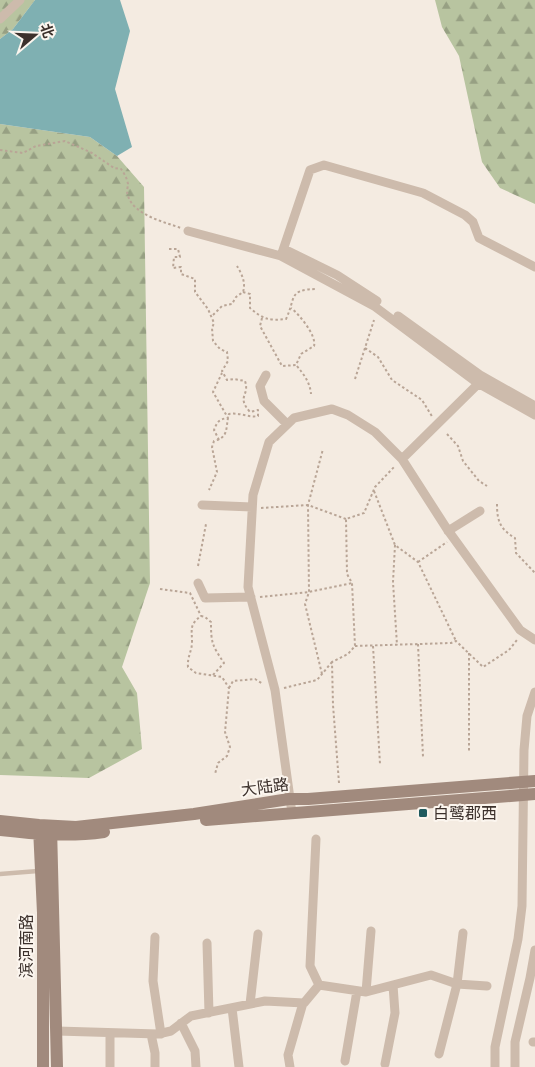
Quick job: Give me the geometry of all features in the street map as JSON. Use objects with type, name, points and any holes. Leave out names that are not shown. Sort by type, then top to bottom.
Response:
[{"type":"main road","name":"大陆路","points":[[0,830],[46,830],[132,821],[289,799],[529,788]]},
{"type":"main road","name":"大陆路","points":[[0,821],[82,835],[204,820],[292,813],[529,788]]},
{"type":"main road","name":"滨河南路","points":[[43,1067],[47,871],[46,830]]},
{"type":"main road","points":[[47,871],[57,1031],[57,1067]]},
{"type":"street","points":[[0,19],[20,0]]},
{"type":"street","points":[[282,252],[310,170],[324,165],[423,194],[456,209],[473,222],[479,238],[535,267]]},
{"type":"street","points":[[188,231],[282,252],[337,275],[480,375],[535,406]]},
{"type":"street","points":[[282,252],[374,306],[479,383],[535,415]]},
{"type":"street","points":[[266,375],[260,386],[264,401],[287,424]]},
{"type":"street","points":[[402,459],[479,383]]},
{"type":"street","points":[[292,813],[275,690],[248,587],[253,495],[269,442],[294,418],[332,409],[348,415],[375,432],[402,459],[448,531],[520,630],[535,640]]},
{"type":"street","points":[[202,505],[252,507]]},
{"type":"street","points":[[448,531],[480,511]]},
{"type":"street","points":[[198,583],[205,598],[251,598]]},
{"type":"street","points":[[495,1067],[495,1047],[518,939],[522,906],[529,788],[524,750],[528,716],[535,692]]},
{"type":"street","points":[[316,839],[310,966],[319,985]]},
{"type":"street","points":[[345,1061],[362,992],[371,931]]},
{"type":"street","points":[[439,1054],[457,984],[463,933]]},
{"type":"street","points":[[250,1004],[258,934]]},
{"type":"street","points":[[155,937],[156,1067]]},
{"type":"street","points":[[207,943],[209,1012]]},
{"type":"street","points":[[515,1067],[515,1042],[535,950]]},
{"type":"street","points":[[319,985],[362,992],[431,975],[457,984],[487,986]]},
{"type":"street","points":[[290,1067],[288,1055],[303,1003],[319,985]]},
{"type":"street","points":[[385,1064],[395,1013],[393,985]]},
{"type":"street","points":[[57,1031],[156,1034],[171,1031],[192,1016],[209,1012],[265,1001],[303,1003]]},
{"type":"street","points":[[232,1008],[239,1067]]},
{"type":"street","points":[[182,1023],[195,1051],[196,1067]]},
{"type":"street","points":[[110,1033],[110,1067]]},
{"type":"lane","points":[[0,874],[47,871]]},
{"type":"path","points":[[0,150],[23,153],[36,146],[65,141],[92,153],[114,168],[121,169],[128,181],[127,195],[133,205],[140,211],[188,231]]},
{"type":"path","points":[[169,250],[178,249],[180,257],[174,257],[173,268],[181,267],[181,274],[195,279],[195,292],[212,316],[214,323],[212,328],[213,341],[220,349],[227,352],[228,361],[213,392],[228,418]]},
{"type":"path","points":[[212,316],[222,306],[232,304],[236,297],[243,292],[245,287],[237,266]]},
{"type":"path","points":[[243,292],[250,294],[250,308],[262,318],[273,321],[286,319],[295,294],[302,290],[315,289]]},
{"type":"path","points":[[291,308],[313,335],[315,341],[314,346],[301,354],[296,365]]},
{"type":"path","points":[[262,318],[260,326],[282,366],[296,365]]},
{"type":"path","points":[[355,379],[374,320]]},
{"type":"path","points":[[365,348],[378,357],[392,380],[422,400],[434,420]]},
{"type":"path","points":[[296,365],[306,377],[311,387],[311,394]]},
{"type":"path","points":[[208,490],[217,472],[212,447],[214,441],[219,440],[227,432],[229,414],[258,416],[258,410],[250,412],[244,406],[243,400],[247,386],[245,381],[227,380],[223,372]]},
{"type":"path","points":[[219,440],[214,430],[217,422],[222,418],[228,418]]},
{"type":"path","points":[[447,434],[458,446],[462,461],[479,481],[487,486]]},
{"type":"path","points":[[322,674],[305,604],[310,592],[308,505],[323,449]]},
{"type":"path","points":[[252,507],[308,505],[346,519],[364,513],[376,487],[402,459]]},
{"type":"path","points":[[374,491],[396,545],[394,582],[397,645]]},
{"type":"path","points":[[497,504],[497,519],[507,533],[515,538],[516,553],[535,573]]},
{"type":"path","points":[[215,774],[218,763],[228,756],[230,747],[224,732],[229,688],[233,681],[255,679],[275,690],[317,680],[332,662],[348,654],[355,646],[352,583],[347,574],[346,519]]},
{"type":"path","points":[[198,566],[206,524]]},
{"type":"path","points":[[418,562],[448,541]]},
{"type":"path","points":[[396,545],[418,562],[456,641],[483,667],[509,650],[524,632]]},
{"type":"path","points":[[251,598],[310,592],[352,583]]},
{"type":"path","points":[[160,589],[190,593],[201,616],[211,622],[210,635],[214,648],[224,663],[213,674]]},
{"type":"path","points":[[201,616],[194,621],[191,631],[192,643],[187,659],[188,667],[196,673],[213,674],[222,677],[229,688]]},
{"type":"path","points":[[355,646],[451,643],[456,641]]},
{"type":"path","points":[[418,644],[423,758]]},
{"type":"path","points":[[373,646],[380,764]]},
{"type":"path","points":[[469,653],[469,753]]},
{"type":"path","points":[[332,662],[339,783]]},
{"type":"green space","points":[[0,0],[35,0],[13,29],[0,39]]},
{"type":"green space","points":[[435,0],[535,0],[535,204],[500,188],[482,162],[459,56],[442,27]]},
{"type":"green space","points":[[0,124],[90,137],[117,156],[144,187],[150,583],[122,667],[137,693],[142,749],[89,778],[0,775]]},
{"type":"water","points":[[35,0],[120,0],[130,31],[115,89],[132,147],[117,156],[90,137],[0,124],[0,39],[13,29]]},
{"type":"place","name":"白鹭郡西","points":[[423,813]]}]
